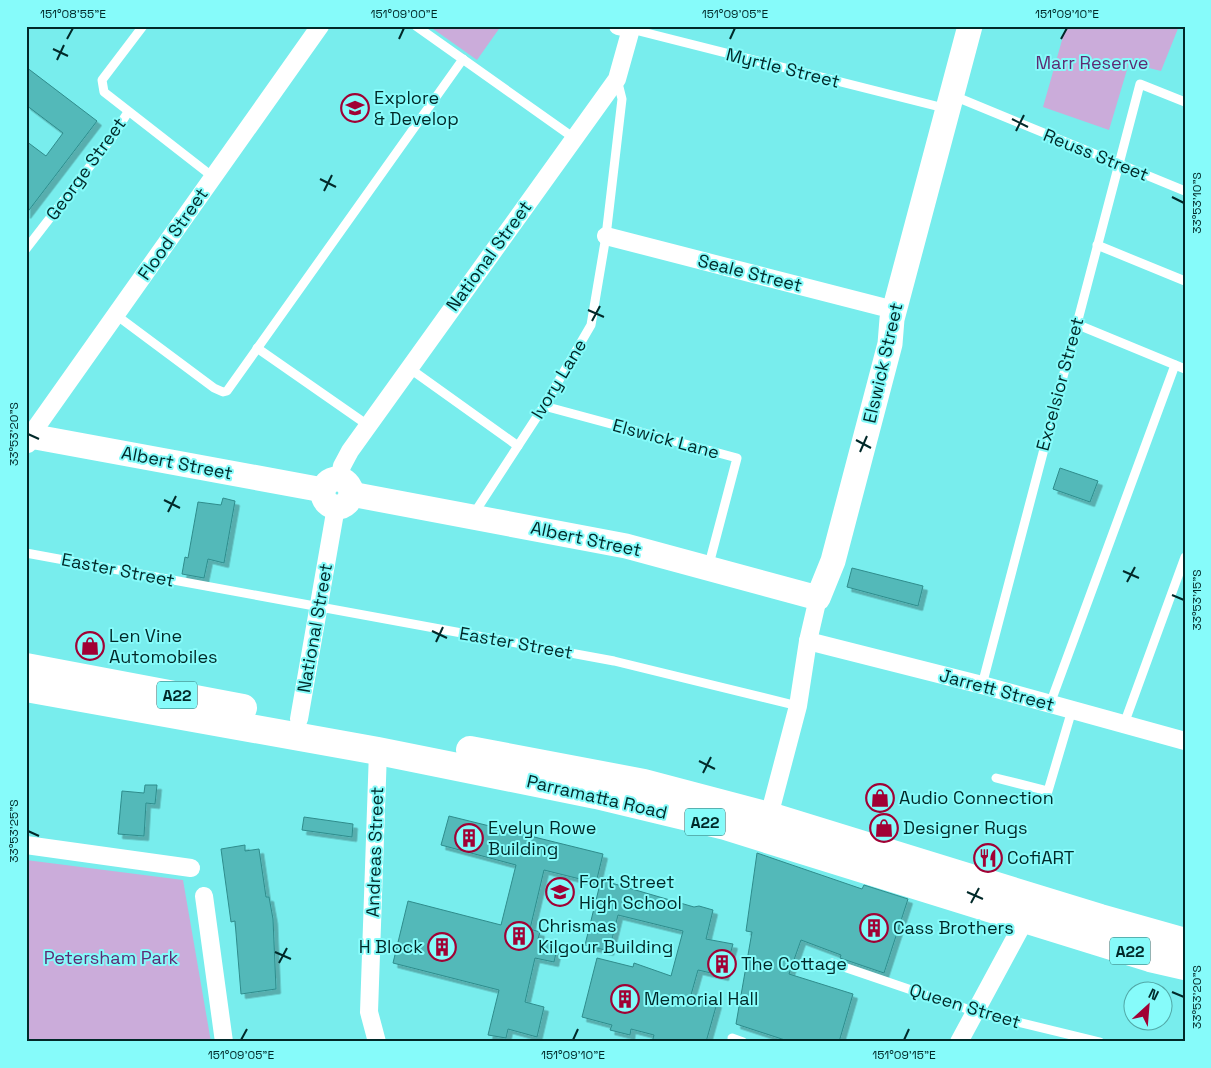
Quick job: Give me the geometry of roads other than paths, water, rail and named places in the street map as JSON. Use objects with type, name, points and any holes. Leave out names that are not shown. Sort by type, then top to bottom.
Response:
[{"type":"highway","name":"Parramatta Road","points":[[26,667],[644,783],[769,816],[1108,921],[1185,942]]},
{"type":"highway","name":"Parramatta Road","points":[[26,688],[378,751],[569,789],[725,826],[1150,958],[1185,966]]},
{"type":"street","name":"Flood Street","points":[[28,439],[320,26]]},
{"type":"street","name":"Elswick Street","points":[[769,816],[798,706],[808,641],[818,598],[835,552],[890,344],[894,310],[970,26]]},
{"type":"street","name":"National Street","points":[[299,719],[342,466],[409,368],[617,79],[628,27]]},
{"type":"street","name":"Seale Street","points":[[606,236],[894,310]]},
{"type":"street","name":"Albert Street","points":[[28,439],[472,516],[626,546],[818,598]]},
{"type":"street","name":"Jarrett Street","points":[[808,641],[982,685],[1185,741]]},
{"type":"street","name":"Andreas Street","points":[[377,1042],[370,1012],[378,751]]},
{"type":"street","points":[[26,845],[191,868]]},
{"type":"street","points":[[204,896],[224,1042]]},
{"type":"street","points":[[959,1042],[1026,918]]},
{"type":"lane","points":[[143,26],[102,80],[104,92],[213,177]]},
{"type":"lane","points":[[416,26],[574,138]]},
{"type":"lane","name":"Myrtle Street","points":[[628,27],[950,102]]},
{"type":"lane","points":[[116,315],[223,392],[227,391],[463,59]]},
{"type":"lane","name":"Ivory Lane","points":[[472,516],[544,406],[591,325],[606,236],[622,99],[617,79]]},
{"type":"lane","name":"Excelsior Street","points":[[982,685],[1117,164],[1140,84],[1185,102]]},
{"type":"lane","name":"Reuss Street","points":[[950,102],[1185,191]]},
{"type":"lane","name":"George Street","points":[[26,249],[111,139],[128,112]]},
{"type":"lane","points":[[1096,245],[1185,280]]},
{"type":"lane","points":[[1076,324],[1185,368]]},
{"type":"lane","points":[[257,348],[368,426]]},
{"type":"lane","points":[[1050,704],[1175,365]]},
{"type":"lane","points":[[409,368],[518,446]]},
{"type":"lane","name":"Elswick Lane","points":[[544,406],[736,458],[708,568]]},
{"type":"lane","name":"Easter Street","points":[[26,553],[614,661],[798,706]]},
{"type":"lane","points":[[1124,724],[1185,558]]},
{"type":"lane","points":[[996,778],[1048,791],[1072,710]]},
{"type":"lane","name":"Queen Street","points":[[832,963],[976,1012],[1100,1042]]},
{"type":"lane","points":[[732,1038],[744,1042]]},
{"type":"place","name":"Explore & Develop","points":[[355,108]]},
{"type":"place","name":"Len Vine Automobiles","points":[[90,646]]},
{"type":"place","name":"Audio Connection","points":[[880,798]]},
{"type":"place","name":"Designer Rugs","points":[[884,828]]},
{"type":"place","name":"Evelyn Rowe Building","points":[[469,838]]},
{"type":"place","name":"CofiART","points":[[988,858]]},
{"type":"place","name":"Fort Street High School","points":[[560,892]]},
{"type":"place","name":"Cass Brothers","points":[[874,928]]},
{"type":"place","name":"Chrismas Kilgour Building","points":[[519,936]]},
{"type":"place","name":"H Block","points":[[442,947]]},
{"type":"place","name":"The Cottage","points":[[722,964]]},
{"type":"place","name":"Memorial Hall","points":[[625,999]]},
{"type":"park label","name":"Marr Reserve","points":[[1092,63]]},
{"type":"park label","name":"Petersham Park","points":[[111,958]]}]
